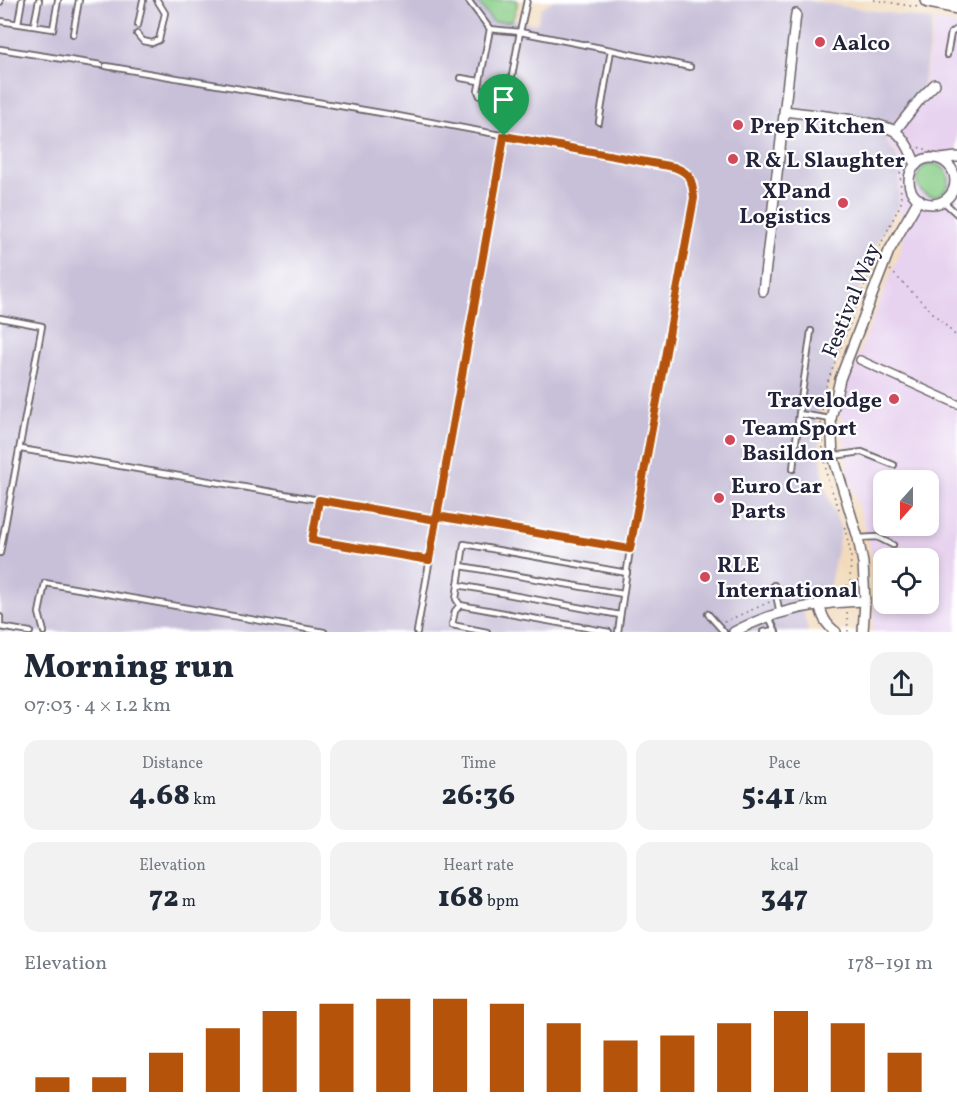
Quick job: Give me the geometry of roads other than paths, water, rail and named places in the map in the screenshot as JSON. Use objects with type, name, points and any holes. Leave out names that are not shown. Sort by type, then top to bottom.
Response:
[{"type":"main road","points":[[924,4],[957,6]]},
{"type":"street","points":[[763,291],[796,14]]},
{"type":"street","points":[[895,131],[935,84]]},
{"type":"street","points":[[784,111],[877,125],[895,131],[908,147],[916,165]]},
{"type":"street","points":[[940,159],[953,170],[956,180],[950,195],[943,201],[928,203],[919,199],[910,187],[909,179],[916,165],[931,158],[957,157]]},
{"type":"street","name":"Festival Way","points":[[863,632],[865,601],[863,563],[858,538],[833,456],[831,419],[840,379],[889,251],[919,199]]},
{"type":"street","points":[[860,360],[957,404]]},
{"type":"street","points":[[734,632],[753,621],[819,603],[865,601]]},
{"type":"street","points":[[819,603],[826,624],[836,632]]},
{"type":"lane","points":[[18,23],[22,0]]},
{"type":"lane","points":[[34,25],[39,0]]},
{"type":"lane","points":[[0,21],[53,28],[58,0]]},
{"type":"lane","points":[[73,34],[79,0]]},
{"type":"lane","points":[[138,25],[143,0]]},
{"type":"lane","points":[[137,34],[143,41],[152,43],[159,40],[165,13],[157,0]]},
{"type":"lane","points":[[468,0],[490,30],[478,91],[480,96],[506,109]]},
{"type":"lane","points":[[417,632],[504,136],[506,109],[527,0]]},
{"type":"lane","points":[[947,55],[951,33],[957,29]]},
{"type":"lane","points":[[490,30],[520,32],[690,67]]},
{"type":"lane","points":[[0,49],[504,136],[674,167],[687,174],[692,183],[694,198],[630,549],[618,632]]},
{"type":"lane","points":[[599,122],[611,50]]},
{"type":"lane","points":[[460,78],[479,81]]},
{"type":"lane","points":[[943,201],[957,214]]},
{"type":"lane","points":[[0,318],[42,326],[0,553]]},
{"type":"lane","points":[[793,469],[811,331]]},
{"type":"lane","points":[[799,414],[831,419]]},
{"type":"lane","points":[[21,449],[319,500],[630,549]]},
{"type":"lane","points":[[833,456],[862,452],[894,465]]},
{"type":"lane","points":[[319,500],[312,540],[429,560]]},
{"type":"lane","points":[[858,538],[877,537],[893,545]]},
{"type":"lane","points":[[609,632],[460,605],[456,599],[464,544],[627,573]]},
{"type":"lane","points":[[461,566],[623,594]]},
{"type":"lane","points":[[44,632],[39,614],[45,583],[324,632]]},
{"type":"lane","points":[[458,585],[620,615]]},
{"type":"lane","points":[[774,585],[780,614]]},
{"type":"lane","points":[[460,605],[455,611],[452,625],[487,632]]},
{"type":"lane","points":[[708,614],[724,632]]},
{"type":"lane","points":[[0,617],[0,623]]},
{"type":"lane","points":[[763,632],[775,631],[769,617]]},
{"type":"lane","points":[[0,627],[30,632]]},
{"type":"place","name":"Aalco","points":[[820,42]]},
{"type":"place","name":"Prep Kitchen","points":[[738,125]]},
{"type":"place","name":"R & L Slaughter","points":[[733,159]]},
{"type":"place","name":"XPand Logistics","points":[[843,203]]},
{"type":"place","name":"Travelodge","points":[[894,399]]},
{"type":"place","name":"TeamSport Basildon","points":[[730,440]]},
{"type":"place","name":"Euro Car Parts","points":[[719,498]]},
{"type":"place","name":"RLE International","points":[[705,577]]}]
